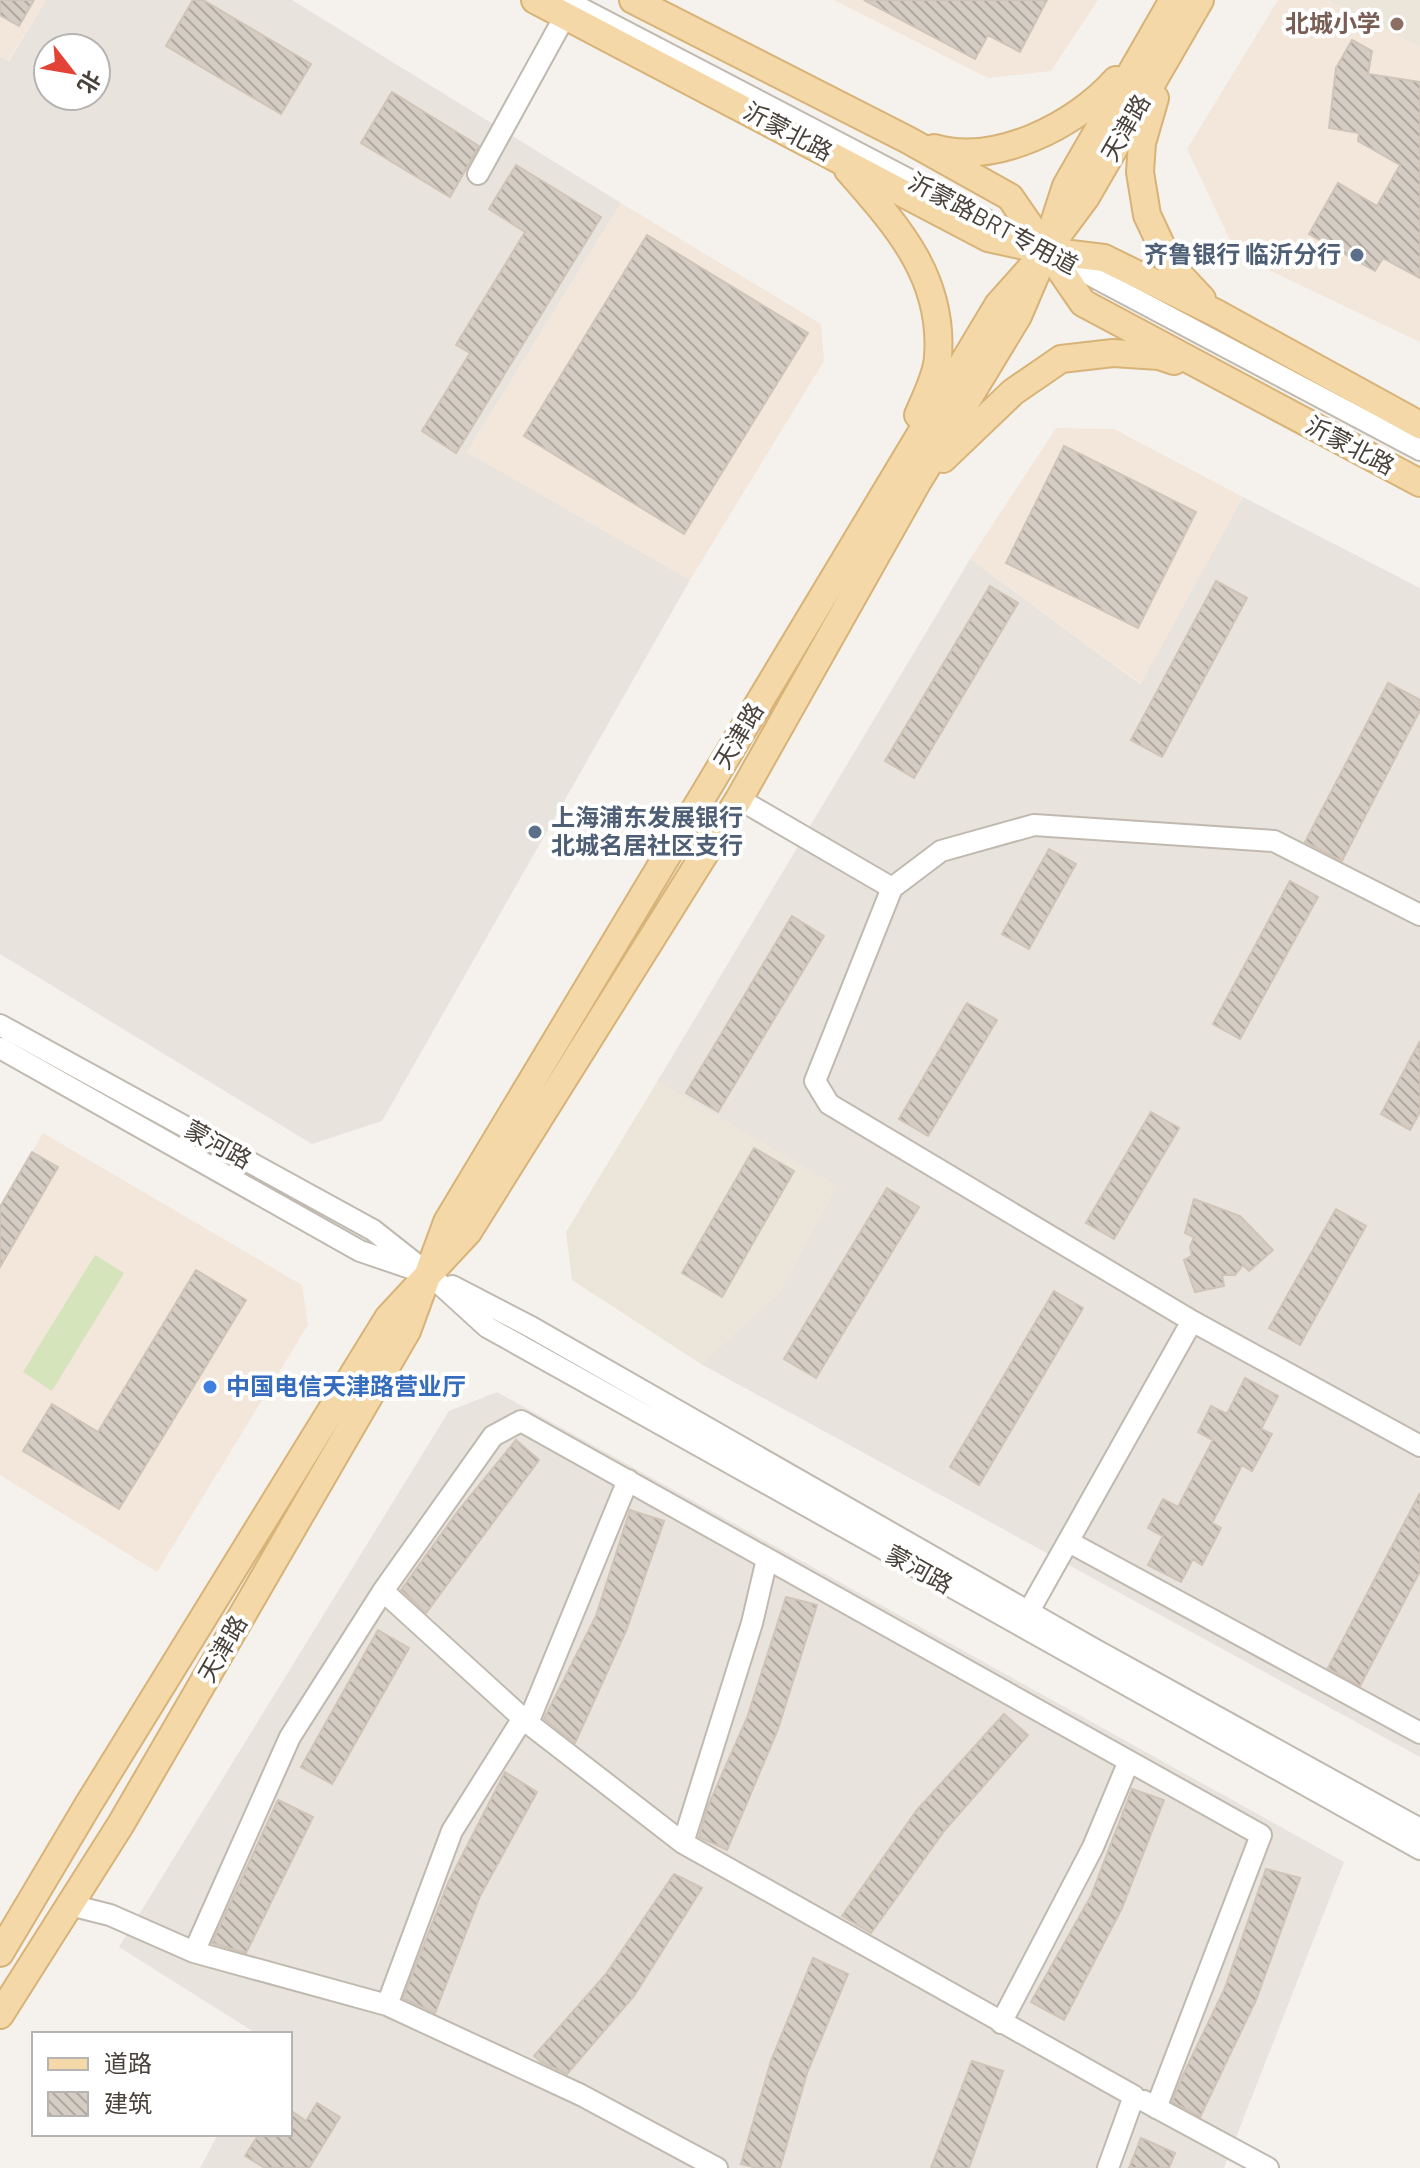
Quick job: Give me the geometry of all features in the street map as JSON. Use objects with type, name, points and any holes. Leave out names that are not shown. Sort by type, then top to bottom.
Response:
[{"type":"main road","name":"沂蒙北路","points":[[535,0],[565,8],[988,238],[1046,251],[1104,258],[1216,313],[1420,425]]},
{"type":"main road","name":"沂蒙北路","points":[[633,0],[908,140],[1010,197],[1083,303],[1420,483]]},
{"type":"main road","name":"天津路","points":[[1157,51],[1173,0]]},
{"type":"main road","name":"天津路","points":[[0,2015],[121,1824],[407,1331],[447,1222],[907,479],[1018,316],[1046,251],[1066,186],[1157,51],[1200,0]]},
{"type":"main road","points":[[908,140],[955,154],[1020,144],[1060,126],[1157,51]]},
{"type":"main road","points":[[1157,51],[1140,172],[1147,215],[1171,266],[1216,313]]},
{"type":"main road","points":[[837,158],[888,216],[918,261],[934,297],[938,359],[907,479]]},
{"type":"main road","points":[[907,479],[1013,392],[1061,359],[1113,353],[1159,356],[1212,373]]},
{"type":"main road","name":"天津路","points":[[0,1953],[96,1791],[388,1318],[468,1232],[739,799],[907,479]]},
{"type":"street","points":[[478,174],[565,8]]},
{"type":"street","name":"沂蒙路BRT专用道","points":[[565,8],[1046,251],[1420,450]]},
{"type":"street","points":[[739,799],[892,888]]},
{"type":"street","points":[[1420,915],[1274,841],[1034,825],[941,851],[892,888],[815,1081],[829,1104],[1192,1321],[1420,1446]]},
{"type":"street","name":"蒙河路","points":[[0,1025],[373,1230],[430,1275],[487,1327],[1420,1849]]},
{"type":"street","name":"蒙河路","points":[[0,1048],[360,1251],[430,1275],[531,1327],[1029,1611],[1420,1829]]},
{"type":"street","points":[[1029,1611],[1192,1321]]},
{"type":"street","points":[[194,1952],[290,1737],[383,1591],[493,1436],[521,1421],[1261,1835],[1156,2108]]},
{"type":"street","points":[[387,2005],[452,1831],[526,1720],[628,1480]]},
{"type":"street","points":[[1069,1542],[1420,1733]]},
{"type":"street","points":[[683,1843],[752,1623],[767,1559]]},
{"type":"street","points":[[383,1591],[526,1720],[683,1843],[1001,2023],[1268,2168]]},
{"type":"street","points":[[1001,2023],[1093,1847],[1129,1761]]},
{"type":"street","points":[[70,1905],[110,1915],[194,1952],[387,2005],[581,2095],[717,2168]]},
{"type":"street","points":[[1108,2168],[1134,2096]]},
{"type":"shaded area","points":[[0,0],[46,0],[8,61],[0,56]]},
{"type":"shaded area","points":[[46,0],[292,0],[621,203],[467,452],[690,580],[382,1121],[312,1144],[0,954],[0,56],[9,61]]},
{"type":"shaded area","points":[[834,0],[1098,0],[1051,71],[988,78]]},
{"type":"shaded area","points":[[1278,0],[1328,0],[1420,47],[1420,342],[1237,255],[1187,149]]},
{"type":"shaded area","name":"北城小学","points":[[1328,0],[1420,0],[1420,47]]},
{"type":"shaded area","points":[[621,203],[821,324],[824,361],[690,580],[467,452]]},
{"type":"shaded area","points":[[1056,428],[1114,429],[1243,497],[1141,684],[970,559]]},
{"type":"shaded area","points":[[1243,497],[1420,588],[1420,1757],[701,1364],[780,1291],[836,1186],[657,1082],[970,559],[1140,684]]},
{"type":"shaded area","points":[[657,1082],[836,1186],[780,1291],[701,1364],[572,1280],[566,1232]]},
{"type":"shaded area","points":[[43,1133],[302,1285],[308,1325],[157,1572],[0,1475],[0,1207]]},
{"type":"shaded area","points":[[497,1392],[1344,1862],[1224,2168],[200,2168],[217,2136],[292,2136],[292,2032],[254,2032],[119,1947],[449,1411]]},
{"type":"green space","points":[[95,1255],[124,1273],[52,1391],[23,1372]]},
{"type":"building","points":[[0,0],[34,0],[19,26],[0,15]]},
{"type":"building","points":[[193,0],[203,0],[311,64],[281,114],[166,46]]},
{"type":"building","points":[[864,0],[1047,0],[1020,52],[988,35],[975,59]]},
{"type":"building","points":[[1352,40],[1372,51],[1368,74],[1420,82],[1420,278],[1383,258],[1375,271],[1309,234],[1338,183],[1377,206],[1400,165],[1358,141],[1359,133],[1329,128],[1336,68]]},
{"type":"building","points":[[392,92],[479,146],[450,197],[361,143]]},
{"type":"building","points":[[516,165],[601,217],[456,453],[422,431],[470,353],[456,345],[525,232],[489,209]]},
{"type":"building","points":[[647,235],[808,333],[684,534],[524,436]]},
{"type":"building","points":[[1064,446],[1196,512],[1138,628],[1006,563]]},
{"type":"building","points":[[1216,581],[1247,598],[1162,757],[1131,740]]},
{"type":"building","points":[[990,586],[1018,603],[914,778],[885,761]]},
{"type":"building","points":[[1388,683],[1420,700],[1420,710],[1342,861],[1305,842]]},
{"type":"building","points":[[1049,849],[1076,864],[1029,949],[1002,934]]},
{"type":"building","points":[[1290,881],[1318,897],[1240,1039],[1213,1024]]},
{"type":"building","points":[[792,916],[824,936],[718,1112],[686,1093]]},
{"type":"building","points":[[967,1003],[997,1020],[928,1136],[899,1119]]},
{"type":"building","points":[[1420,1041],[1420,1112],[1410,1130],[1381,1114]]},
{"type":"building","points":[[1151,1112],[1179,1128],[1114,1239],[1086,1223]]},
{"type":"building","points":[[754,1148],[794,1171],[722,1297],[682,1273]]},
{"type":"building","points":[[32,1152],[58,1167],[0,1267],[0,1207]]},
{"type":"building","points":[[887,1188],[919,1207],[816,1378],[784,1359]]},
{"type":"building","points":[[1194,1199],[1240,1216],[1273,1250],[1249,1271],[1243,1265],[1235,1275],[1222,1275],[1224,1286],[1195,1292],[1184,1260],[1192,1256],[1190,1247],[1194,1237],[1185,1233]]},
{"type":"building","points":[[1336,1209],[1366,1226],[1300,1345],[1269,1328]]},
{"type":"building","points":[[196,1270],[246,1300],[119,1509],[23,1451],[52,1404],[98,1432]]},
{"type":"building","points":[[1054,1291],[1083,1308],[979,1485],[950,1467]]},
{"type":"building","points":[[1245,1378],[1278,1396],[1261,1429],[1272,1434],[1252,1471],[1242,1465],[1212,1523],[1221,1528],[1202,1565],[1193,1559],[1181,1582],[1148,1565],[1163,1536],[1148,1528],[1163,1499],[1178,1507],[1213,1440],[1198,1432],[1211,1406],[1227,1414]]},
{"type":"building","points":[[516,1440],[539,1460],[426,1613],[401,1590],[458,1511]]},
{"type":"building","points":[[1420,1493],[1420,1571],[1360,1686],[1328,1668]]},
{"type":"building","points":[[630,1510],[664,1521],[626,1631],[575,1743],[544,1719],[596,1616]]},
{"type":"building","points":[[786,1597],[817,1605],[778,1729],[727,1850],[699,1837],[708,1806],[747,1718]]},
{"type":"building","points":[[378,1630],[409,1648],[332,1784],[301,1767]]},
{"type":"building","points":[[1004,1714],[1028,1735],[944,1831],[871,1933],[842,1916],[917,1810]]},
{"type":"building","points":[[505,1772],[537,1792],[480,1896],[435,2013],[403,1998],[448,1883]]},
{"type":"building","points":[[1132,1789],[1164,1800],[1122,1908],[1064,2020],[1031,2002],[1091,1896]]},
{"type":"building","points":[[278,1800],[313,1817],[246,1953],[212,1943]]},
{"type":"building","points":[[1266,1869],[1300,1878],[1256,2000],[1200,2117],[1172,2102],[1225,1988]]},
{"type":"building","points":[[674,1874],[702,1888],[634,1996],[567,2074],[541,2062],[534,2056],[606,1974]]},
{"type":"building","points":[[813,1958],[848,1974],[807,2073],[780,2168],[741,2164],[771,2061]]},
{"type":"building","points":[[972,2061],[1003,2071],[969,2168],[931,2168]]},
{"type":"building","points":[[317,2103],[340,2117],[309,2168],[265,2168],[245,2156],[258,2136],[292,2136],[292,2111],[306,2121]]},
{"type":"building","points":[[1141,2138],[1175,2153],[1169,2168],[1129,2168]]},
{"type":"place","name":"北城小学","points":[[1397,24]]},
{"type":"place","name":"齐鲁银行 临沂分行","points":[[1357,255]]},
{"type":"place","name":"上海浦东发展银行 北城名居社区支行","points":[[535,832]]},
{"type":"place","name":"中国电信天津路营业厅","points":[[210,1387]]}]
